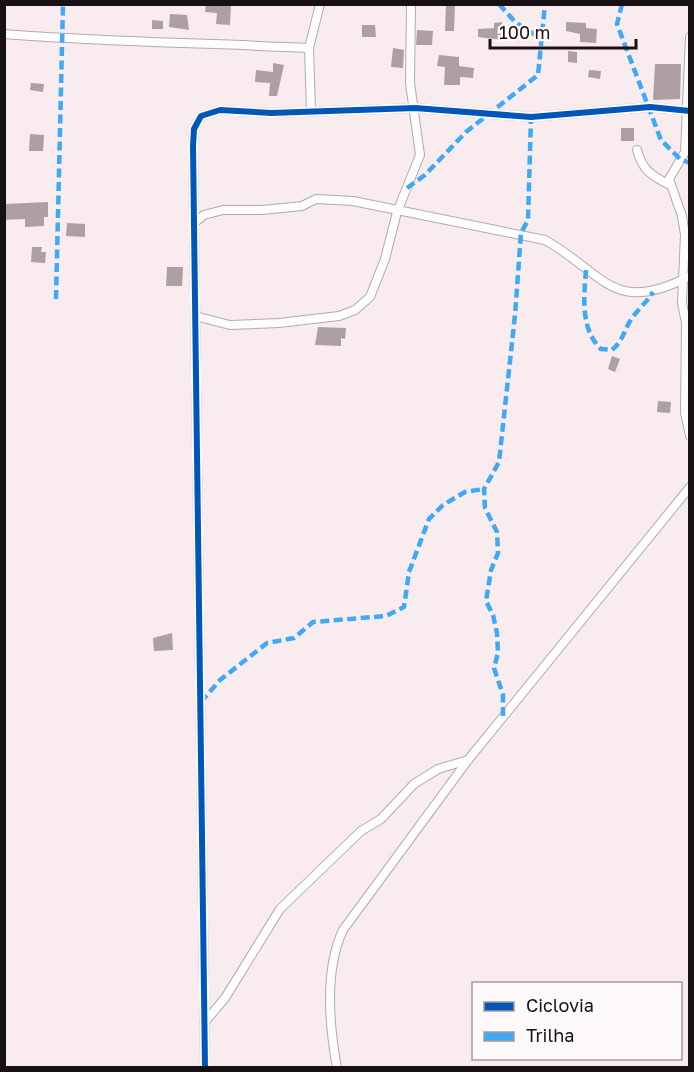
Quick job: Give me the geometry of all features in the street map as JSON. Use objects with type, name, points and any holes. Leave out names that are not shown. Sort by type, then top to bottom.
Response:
[{"type":"street","points":[[311,111],[309,48],[320,4]]},
{"type":"street","points":[[195,316],[230,324],[256,325],[339,316],[355,310],[370,297],[385,259],[397,212],[420,155],[410,83],[411,4]]},
{"type":"street","points":[[4,34],[74,40],[111,39],[309,48]]},
{"type":"street","points":[[690,37],[685,152],[669,179],[682,216],[685,235],[686,277],[682,303],[686,323],[685,413],[690,436]]},
{"type":"street","points":[[205,1068],[194,129],[201,116],[219,110],[311,111],[415,108],[531,117],[650,107],[688,111]]},
{"type":"street","points":[[637,150],[640,163],[648,174],[670,185]]},
{"type":"street","points":[[194,223],[204,215],[223,210],[262,210],[302,206],[316,199],[353,201],[397,212],[524,234],[545,240],[614,289],[633,293],[653,292],[686,277]]},
{"type":"street","points":[[337,1068],[329,977],[335,946],[344,930],[468,760],[690,488]]},
{"type":"street","points":[[204,1023],[225,998],[280,909],[361,831],[381,819],[414,784],[438,769],[468,760]]},
{"type":"building","points":[[206,4],[231,4],[230,25],[216,24],[217,13],[205,12]]},
{"type":"building","points":[[446,4],[455,4],[454,31],[445,31]]},
{"type":"building","points":[[170,14],[187,15],[189,30],[169,27]]},
{"type":"building","points":[[152,20],[163,21],[163,29],[152,29]]},
{"type":"building","points":[[502,22],[503,40],[478,37],[478,29],[494,28],[494,23]]},
{"type":"building","points":[[566,22],[586,23],[586,28],[597,29],[596,43],[580,42],[580,34],[566,31]]},
{"type":"building","points":[[362,25],[375,25],[376,37],[362,37]]},
{"type":"building","points":[[417,30],[433,31],[432,45],[416,45]]},
{"type":"building","points":[[393,48],[404,50],[403,68],[391,67]]},
{"type":"building","points":[[568,51],[577,52],[577,63],[568,62]]},
{"type":"building","points":[[439,55],[459,57],[459,66],[474,68],[473,78],[460,77],[460,85],[444,85],[445,67],[437,66]]},
{"type":"building","points":[[273,63],[284,65],[277,96],[269,96],[270,83],[255,82],[256,70],[273,72]]},
{"type":"building","points":[[655,64],[681,64],[680,99],[653,100]]},
{"type":"building","points":[[589,70],[601,71],[600,79],[588,77]]},
{"type":"building","points":[[31,83],[44,84],[43,92],[30,90]]},
{"type":"building","points":[[621,128],[634,128],[634,141],[621,141]]},
{"type":"building","points":[[30,134],[44,135],[43,151],[29,151]]},
{"type":"building","points":[[48,202],[48,217],[44,217],[44,226],[25,227],[25,219],[4,220],[4,204]]},
{"type":"building","points":[[67,223],[85,224],[85,237],[66,236]]},
{"type":"building","points":[[32,247],[42,247],[41,252],[46,252],[45,263],[31,262]]},
{"type":"building","points":[[167,267],[183,267],[182,286],[166,286]]},
{"type":"building","points":[[318,327],[346,328],[345,339],[341,338],[341,346],[315,345]]},
{"type":"building","points":[[612,356],[620,359],[615,372],[608,369]]},
{"type":"building","points":[[658,401],[671,402],[670,413],[657,412]]},
{"type":"building","points":[[172,633],[173,650],[154,651],[153,638]]},
{"type":"marked path","points":[[56,299],[63,4]]},
{"type":"marked path","points":[[499,4],[516,23],[542,39]]},
{"type":"marked path","points":[[407,188],[425,175],[466,132],[538,75],[545,4]]},
{"type":"marked path","points":[[622,4],[617,24],[661,140],[680,159],[690,163]]},
{"type":"marked path","points":[[503,716],[503,695],[494,668],[498,653],[497,633],[493,615],[486,601],[491,570],[498,553],[497,532],[485,508],[484,489],[499,462],[515,315],[521,233],[528,220],[531,117]]},
{"type":"marked path","points":[[586,270],[584,302],[586,322],[594,341],[601,349],[612,350],[616,346],[632,318],[653,292]]},
{"type":"marked path","points":[[201,702],[220,680],[267,643],[294,638],[313,622],[386,616],[404,607],[409,572],[429,519],[443,505],[465,492],[484,489]]},
{"type":"cycle path","points":[[205,1068],[194,129],[201,116],[220,110],[271,113],[415,108],[531,117],[650,107],[690,111]]}]
